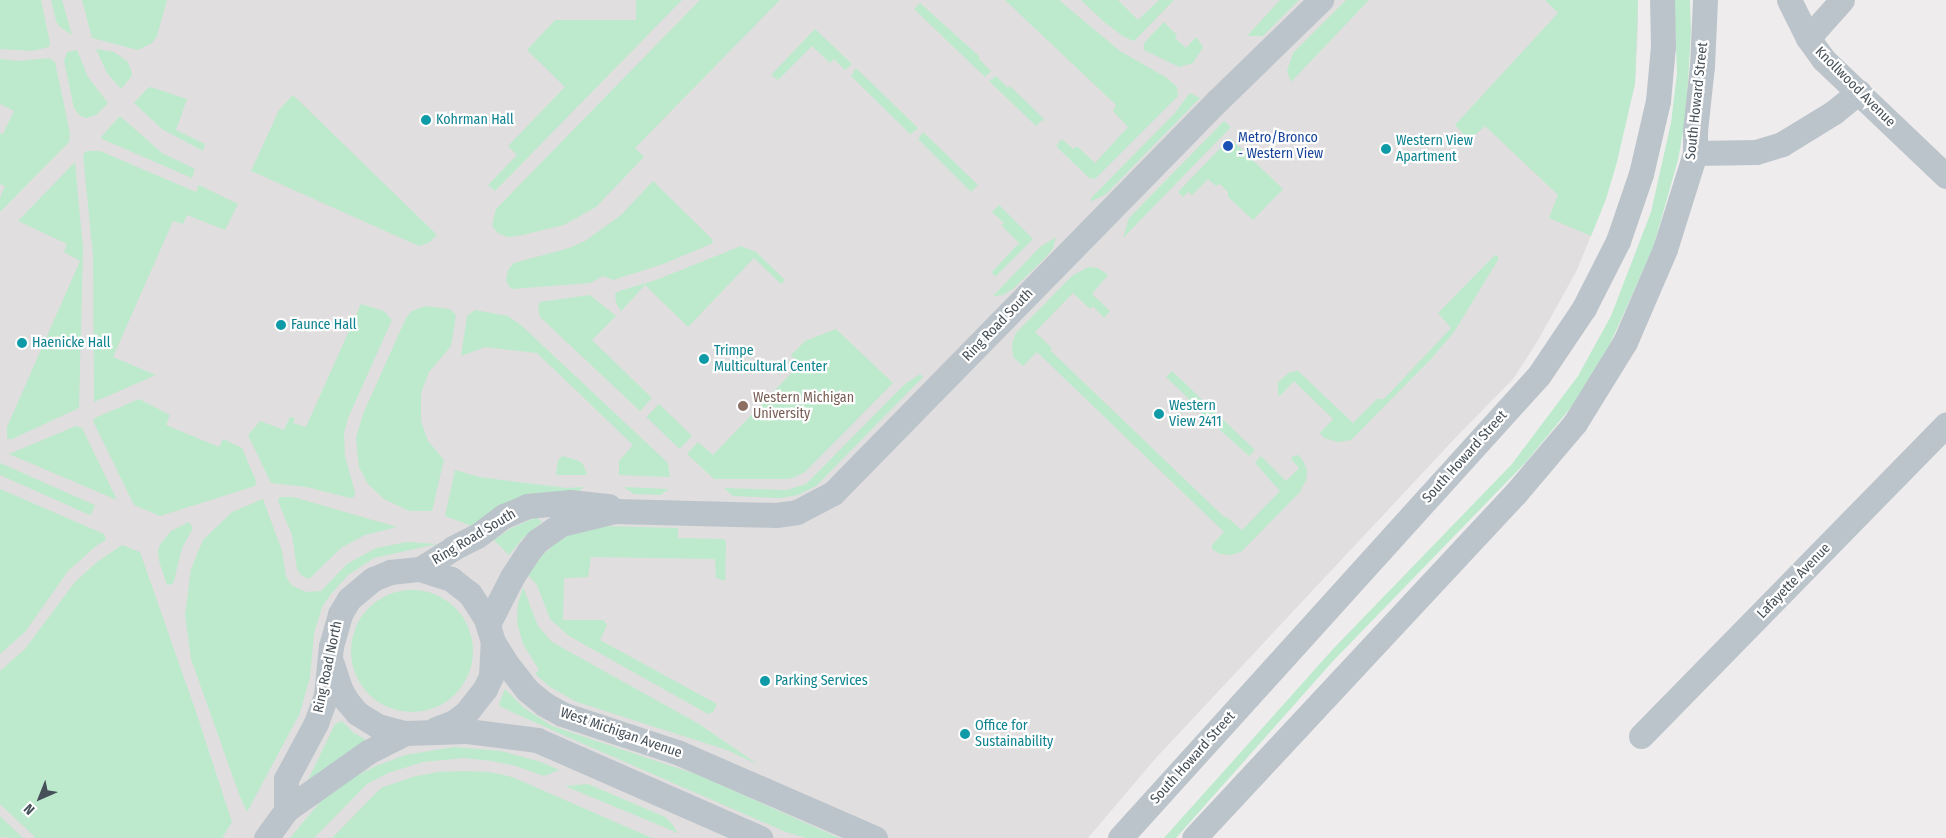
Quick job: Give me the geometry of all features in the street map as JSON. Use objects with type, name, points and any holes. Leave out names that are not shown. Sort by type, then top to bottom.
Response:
[{"type":"street","name":"Ring Road South","points":[[415,732],[454,722],[476,702],[491,676],[490,633],[508,585],[529,551],[548,532],[570,521],[616,511],[776,515],[797,512],[833,493],[1218,100],[1322,0]]},
{"type":"street","name":"South Howard Street","points":[[1120,838],[1539,375],[1579,316],[1618,241],[1641,174],[1658,101],[1663,46],[1662,0]]},
{"type":"street","name":"South Howard Street","points":[[1194,838],[1515,494],[1574,423],[1624,342],[1665,249],[1695,153],[1695,132],[1702,66],[1704,0]]},
{"type":"street","name":"Knollwood Avenue","points":[[1790,0],[1808,38],[1823,59],[1946,176]]},
{"type":"street","points":[[1808,38],[1842,0]]},
{"type":"street","points":[[1695,153],[1756,152],[1782,144],[1834,112],[1859,92]]},
{"type":"street","name":"Lafayette Avenue","points":[[1641,736],[1946,426]]},
{"type":"street","name":"Ring Road South","points":[[420,569],[452,548],[477,536],[504,516],[527,506],[555,502],[607,505],[616,511]]},
{"type":"street","name":"West Michigan Avenue","points":[[420,569],[451,579],[461,586],[478,604],[490,633],[527,690],[544,704],[562,714],[677,752],[875,838]]},
{"type":"street","name":"Ring Road North","points":[[286,810],[286,779],[316,723],[326,695],[335,627],[349,599],[373,579],[390,572],[420,569]]},
{"type":"street","points":[[331,659],[340,689],[357,712],[378,726],[415,732],[467,731],[537,740],[760,838]]},
{"type":"street","points":[[266,838],[286,810],[368,752],[415,732]]},
{"type":"shaded area","name":"Western Michigan University","points":[[0,0],[1638,0],[1638,30],[1635,84],[1606,199],[1577,270],[1537,342],[1513,379],[1459,434],[1155,759],[1088,838],[0,838]]},
{"type":"green space","points":[[0,0],[41,0],[50,43],[49,47],[32,51],[0,49]]},
{"type":"green space","points":[[51,0],[62,0],[72,35],[60,27],[56,21]]},
{"type":"green space","points":[[82,0],[167,0],[157,36],[152,43],[138,50],[92,38]]},
{"type":"green space","points":[[636,0],[682,0],[495,191],[488,185],[517,155],[508,146],[565,87],[527,50],[555,20],[636,20]]},
{"type":"green space","points":[[700,0],[780,0],[635,148],[644,157],[596,207],[564,225],[518,236],[507,237],[498,233],[492,226],[496,209]]},
{"type":"green space","points":[[1005,0],[1059,0],[1120,51],[1167,78],[1177,87],[1178,96],[1095,179],[1089,178],[1056,146],[1062,139],[1073,149],[1077,146],[1095,163],[1128,127],[1113,111],[1116,105]]},
{"type":"green space","points":[[1081,0],[1118,0],[1138,20],[1159,0],[1174,0],[1134,41],[1124,37],[1103,21]]},
{"type":"green space","points":[[1280,0],[1299,0],[1263,36],[1247,36]]},
{"type":"green space","points":[[1346,0],[1369,0],[1291,82],[1287,71],[1293,53]]},
{"type":"green space","points":[[1545,0],[1638,0],[1635,84],[1617,162],[1606,199],[1591,236],[1549,218],[1558,195],[1485,126],[1469,140],[1455,125],[1558,13]]},
{"type":"green space","points":[[1674,0],[1690,0],[1691,31],[1686,115],[1678,160],[1653,248],[1610,344],[1572,406],[1526,462],[1333,661],[1176,838],[1164,838],[1334,648],[1512,464],[1578,376],[1611,316],[1651,212],[1671,123],[1677,73]]},
{"type":"green space","points":[[920,3],[980,57],[979,59],[991,71],[985,77],[914,9]]},
{"type":"green space","points":[[1164,22],[1177,35],[1175,38],[1186,48],[1196,37],[1203,47],[1193,63],[1179,67],[1144,50],[1144,43]]},
{"type":"green space","points":[[815,29],[852,64],[845,70],[834,59],[830,63],[812,46],[778,80],[771,75]]},
{"type":"green space","points":[[96,49],[114,52],[128,62],[132,73],[131,77],[121,89],[107,73]]},
{"type":"green space","points":[[77,50],[88,77],[108,103],[96,115],[87,118],[80,116],[74,108],[64,61],[67,52]]},
{"type":"green space","points":[[49,58],[55,62],[70,133],[69,142],[0,212],[0,198],[5,186],[0,184],[0,133],[3,134],[14,111],[0,104],[0,59],[18,61]]},
{"type":"green space","points":[[856,68],[918,128],[915,131],[910,134],[851,76]]},
{"type":"green space","points":[[996,76],[1008,88],[1010,86],[1044,119],[1044,122],[1042,120],[1036,126],[989,81]]},
{"type":"green space","points":[[151,87],[187,99],[176,130],[205,144],[203,151],[162,129],[134,103]]},
{"type":"green space","points":[[1190,93],[1200,98],[1106,194],[1090,202],[1092,197],[1174,114]]},
{"type":"green space","points":[[293,95],[437,235],[430,242],[419,246],[251,171],[279,110]]},
{"type":"green space","points":[[120,116],[162,153],[195,169],[192,178],[102,139],[101,137]]},
{"type":"green space","points":[[1224,121],[1231,127],[1123,238],[1129,218]]},
{"type":"green space","points":[[923,132],[978,185],[971,192],[918,139]]},
{"type":"green space","points":[[1230,138],[1283,189],[1253,220],[1228,197],[1228,192],[1220,184],[1216,186],[1208,179],[1192,195],[1188,192],[1183,197],[1178,192]]},
{"type":"green space","points":[[87,151],[100,151],[196,192],[199,185],[238,204],[225,230],[187,215],[183,224],[173,221],[113,357],[156,375],[94,402],[93,256],[83,154]]},
{"type":"green space","points":[[75,162],[83,249],[79,408],[12,439],[7,439],[7,427],[80,261],[64,252],[67,244],[18,221]]},
{"type":"green space","points":[[653,181],[710,237],[713,241],[711,244],[663,264],[613,280],[603,276],[590,283],[512,289],[509,286],[506,280],[508,270],[514,263],[569,248],[585,241],[621,215]]},
{"type":"green space","points":[[999,205],[1033,239],[995,277],[992,272],[1019,243],[1001,225],[1004,223],[992,212]]},
{"type":"green space","points":[[1056,237],[1053,248],[1046,257],[1014,288],[1003,295],[993,296],[1040,247]]},
{"type":"green space","points":[[741,246],[756,252],[785,280],[781,284],[754,258],[688,327],[645,285],[621,311],[616,303],[615,294],[619,291],[656,280]]},
{"type":"green space","points":[[1495,255],[1498,256],[1498,260],[1454,332],[1431,359],[1351,440],[1338,442],[1324,438],[1320,433],[1333,419],[1294,381],[1280,396],[1278,395],[1278,382],[1290,372],[1298,371],[1353,423],[1377,399],[1384,399],[1451,328],[1438,313]]},
{"type":"green space","points":[[1088,267],[1098,268],[1108,275],[1092,294],[1110,311],[1104,318],[1093,306],[1090,309],[1073,293],[1035,332],[1052,348],[1050,350],[1223,516],[1242,530],[1280,491],[1255,463],[1261,456],[1286,481],[1299,468],[1291,459],[1293,456],[1299,455],[1303,461],[1307,470],[1306,480],[1300,492],[1242,551],[1232,555],[1220,554],[1212,549],[1212,545],[1224,532],[1037,352],[1023,366],[1013,357],[1012,344],[1016,333],[1072,276]]},
{"type":"green space","points":[[590,295],[616,316],[592,340],[652,398],[640,411],[540,317],[538,306],[540,302]]},
{"type":"green space","points":[[361,304],[384,311],[392,320],[348,418],[344,433],[345,456],[355,493],[354,497],[350,498],[306,487],[271,483],[248,435],[260,421],[284,430],[290,417],[295,418],[293,423],[306,427]]},
{"type":"green space","points":[[425,306],[450,309],[456,315],[451,346],[429,372],[421,393],[421,421],[428,441],[444,460],[432,511],[409,511],[384,499],[368,484],[359,467],[356,438],[363,414],[406,318],[412,311]]},
{"type":"green space","points":[[475,310],[508,316],[522,326],[668,463],[670,477],[619,475],[619,461],[633,445],[537,353],[485,347],[461,356],[467,316]]},
{"type":"green space","points":[[836,329],[893,383],[805,472],[793,478],[785,479],[714,479],[687,454],[698,442],[713,455],[800,364],[791,355],[805,341]]},
{"type":"green space","points":[[1172,371],[1255,450],[1249,456],[1189,402],[1188,398],[1166,377]]},
{"type":"green space","points":[[920,374],[923,377],[816,486],[798,495],[780,498],[733,496],[724,488],[787,490],[806,484],[905,384]]},
{"type":"green space","points":[[139,399],[170,415],[166,425],[219,447],[223,439],[242,448],[256,481],[255,486],[160,516],[134,505],[93,421],[95,418]]},
{"type":"green space","points":[[659,404],[692,436],[680,449],[646,417]]},
{"type":"green space","points":[[76,426],[82,428],[117,500],[9,454]]},
{"type":"green space","points":[[562,456],[577,460],[583,464],[587,475],[556,475],[558,460]]},
{"type":"green space","points":[[0,463],[95,505],[91,515],[0,475]]},
{"type":"green space","points":[[455,470],[479,477],[567,488],[584,487],[578,492],[472,528],[469,525],[445,516]]},
{"type":"green space","points":[[623,487],[669,489],[660,495],[634,494]]},
{"type":"green space","points":[[0,489],[104,534],[106,540],[96,546],[68,571],[25,632],[0,654]]},
{"type":"green space","points":[[280,497],[293,497],[397,527],[365,535],[341,548],[309,579],[301,575],[297,569],[292,535],[278,501]]},
{"type":"green space","points":[[263,499],[282,551],[286,576],[291,585],[306,592],[321,591],[347,564],[376,548],[407,542],[437,544],[374,558],[348,575],[331,594],[322,607],[314,633],[310,677],[300,713],[247,812],[191,659],[185,615],[191,569],[203,540],[232,512]]},
{"type":"green space","points":[[536,517],[542,522],[522,539],[509,555],[494,540],[510,529]]},
{"type":"green space","points":[[189,522],[193,528],[182,548],[174,581],[172,584],[167,585],[159,561],[158,550],[171,531]]},
{"type":"green space","points":[[600,526],[678,528],[678,538],[724,539],[726,542],[725,581],[716,578],[715,559],[591,557],[588,577],[564,578],[563,620],[603,620],[607,625],[600,640],[717,704],[713,712],[708,714],[569,636],[550,619],[537,585],[528,575],[540,557],[551,548],[550,546],[575,532]]},
{"type":"green space","points":[[122,545],[140,552],[196,712],[232,822],[222,838],[36,838],[0,804],[0,671],[25,649],[75,582],[97,562]]},
{"type":"green space","points":[[523,587],[538,626],[552,642],[699,724],[759,765],[727,750],[577,702],[550,687],[535,674],[539,670],[523,644],[517,623],[518,604]]},
{"type":"green space","points":[[412,590],[424,591],[435,595],[446,600],[455,608],[463,617],[468,628],[472,639],[472,663],[468,674],[463,685],[455,694],[446,702],[435,707],[424,711],[412,712],[400,711],[389,707],[378,702],[369,694],[361,685],[356,674],[352,663],[351,651],[352,639],[356,628],[361,617],[369,608],[378,600],[389,595],[400,591]]},
{"type":"green space","points":[[505,689],[524,708],[552,726],[701,776],[839,838],[806,838],[786,832],[570,738],[501,707],[499,704]]},
{"type":"green space","points":[[342,721],[354,733],[373,744],[308,780],[335,724]]},
{"type":"green space","points":[[454,747],[501,751],[541,762],[559,770],[544,776],[516,766],[492,761],[464,758],[423,762],[388,773],[367,784],[314,838],[290,838],[326,795],[356,776],[405,755]]},
{"type":"green space","points":[[438,772],[489,772],[512,777],[652,838],[332,838],[381,788],[412,777]]},
{"type":"green space","points":[[588,784],[665,817],[678,833],[565,786]]},
{"type":"green space","points":[[0,816],[23,838],[0,837]]},
{"type":"place","name":"Kohrman Hall","points":[[426,120]]},
{"type":"place","name":"Metro/Bronco - Western View","points":[[1228,146]]},
{"type":"place","name":"Western View Apartment","points":[[1386,149]]},
{"type":"place","name":"Faunce Hall","points":[[281,325]]},
{"type":"place","name":"Haenicke Hall","points":[[22,343]]},
{"type":"place","name":"Trimpe Multicultural Center","points":[[704,359]]},
{"type":"place","name":"Western Michigan University","points":[[743,406]]},
{"type":"place","name":"Western View 2411","points":[[1159,414]]},
{"type":"place","name":"Parking Services","points":[[765,681]]},
{"type":"place","name":"Office for Sustainability","points":[[965,734]]}]
